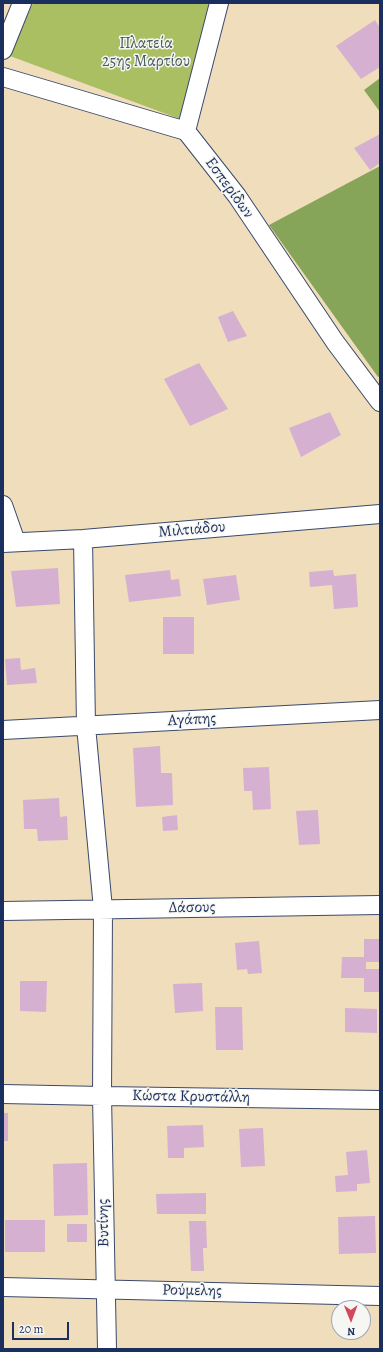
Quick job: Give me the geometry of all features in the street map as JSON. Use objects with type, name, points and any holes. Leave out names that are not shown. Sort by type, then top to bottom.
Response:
[{"type":"street","points":[[3,50],[22,3]]},
{"type":"street","points":[[3,77],[186,131],[219,3]]},
{"type":"street","name":"Εσπερίδων","points":[[186,131],[237,196],[335,342],[380,402]]},
{"type":"street","points":[[3,505],[10,543]]},
{"type":"street","name":"Μιλτιάδου","points":[[10,543],[83,539],[380,514]]},
{"type":"street","name":"Βυτίνης","points":[[83,539],[86,726],[103,909],[102,1096],[107,1349]]},
{"type":"street","name":"Αγάπης","points":[[3,730],[380,710]]},
{"type":"street","name":"Δάσους","points":[[3,911],[380,905]]},
{"type":"street","name":"Κώστα Κρυστάλλη","points":[[3,1094],[380,1100]]},
{"type":"street","name":"Ρούμελης","points":[[3,1287],[380,1296]]},
{"type":"green space","name":"Πλατεία 25ης Μαρτίου","points":[[33,3],[204,3],[210,5],[180,119],[10,56]]},
{"type":"green space","points":[[380,78],[380,112],[364,90]]},
{"type":"green space","points":[[380,166],[380,376],[378,377],[269,225]]},
{"type":"building","points":[[375,20],[380,28],[380,67],[361,79],[336,46]]},
{"type":"building","points":[[380,134],[380,163],[370,170],[354,148]]},
{"type":"building","points":[[233,311],[247,336],[228,342],[218,317]]},
{"type":"building","points":[[199,363],[228,409],[190,426],[164,379]]},
{"type":"building","points":[[330,412],[341,435],[301,457],[289,428]]},
{"type":"building","points":[[58,568],[60,604],[16,607],[11,571]]},
{"type":"building","points":[[170,570],[171,580],[179,579],[181,596],[129,602],[125,575]]},
{"type":"building","points":[[333,570],[334,576],[356,574],[358,607],[334,609],[332,585],[310,587],[309,572]]},
{"type":"building","points":[[236,575],[240,600],[207,605],[203,579]]},
{"type":"building","points":[[163,617],[194,617],[194,654],[163,654]]},
{"type":"building","points":[[20,658],[21,670],[35,668],[37,683],[7,685],[5,659]]},
{"type":"building","points":[[160,746],[161,773],[172,773],[173,805],[136,807],[133,748]]},
{"type":"building","points":[[269,767],[271,809],[253,810],[252,791],[244,791],[243,768]]},
{"type":"building","points":[[59,798],[60,817],[67,816],[68,840],[38,841],[37,829],[24,829],[23,800]]},
{"type":"building","points":[[318,810],[320,844],[299,845],[296,811]]},
{"type":"building","points":[[177,815],[178,830],[163,831],[162,817]]},
{"type":"building","points":[[364,939],[380,939],[380,962],[366,962],[366,969],[380,969],[380,992],[364,992],[364,978],[341,978],[342,957],[364,957]]},
{"type":"building","points":[[259,941],[262,973],[248,974],[247,969],[237,970],[235,943]]},
{"type":"building","points":[[20,981],[47,981],[46,1012],[20,1011]]},
{"type":"building","points":[[202,983],[203,1011],[175,1013],[173,984]]},
{"type":"building","points":[[215,1007],[242,1007],[243,1050],[216,1050]]},
{"type":"building","points":[[345,1008],[377,1009],[377,1033],[345,1032]]},
{"type":"building","points":[[3,1113],[8,1113],[8,1141],[3,1141]]},
{"type":"building","points":[[203,1125],[204,1147],[184,1148],[184,1158],[168,1158],[167,1126]]},
{"type":"building","points":[[263,1128],[265,1166],[241,1167],[239,1129]]},
{"type":"building","points":[[367,1150],[370,1183],[357,1184],[357,1191],[336,1192],[335,1176],[348,1175],[346,1152]]},
{"type":"building","points":[[87,1163],[88,1215],[54,1216],[53,1164]]},
{"type":"building","points":[[206,1193],[206,1214],[157,1214],[156,1194]]},
{"type":"building","points":[[375,1216],[376,1253],[339,1254],[338,1217]]},
{"type":"building","points":[[5,1220],[45,1220],[45,1252],[5,1252]]},
{"type":"building","points":[[189,1221],[206,1221],[207,1248],[203,1248],[204,1271],[191,1271]]},
{"type":"building","points":[[67,1224],[87,1224],[87,1242],[67,1242]]}]
